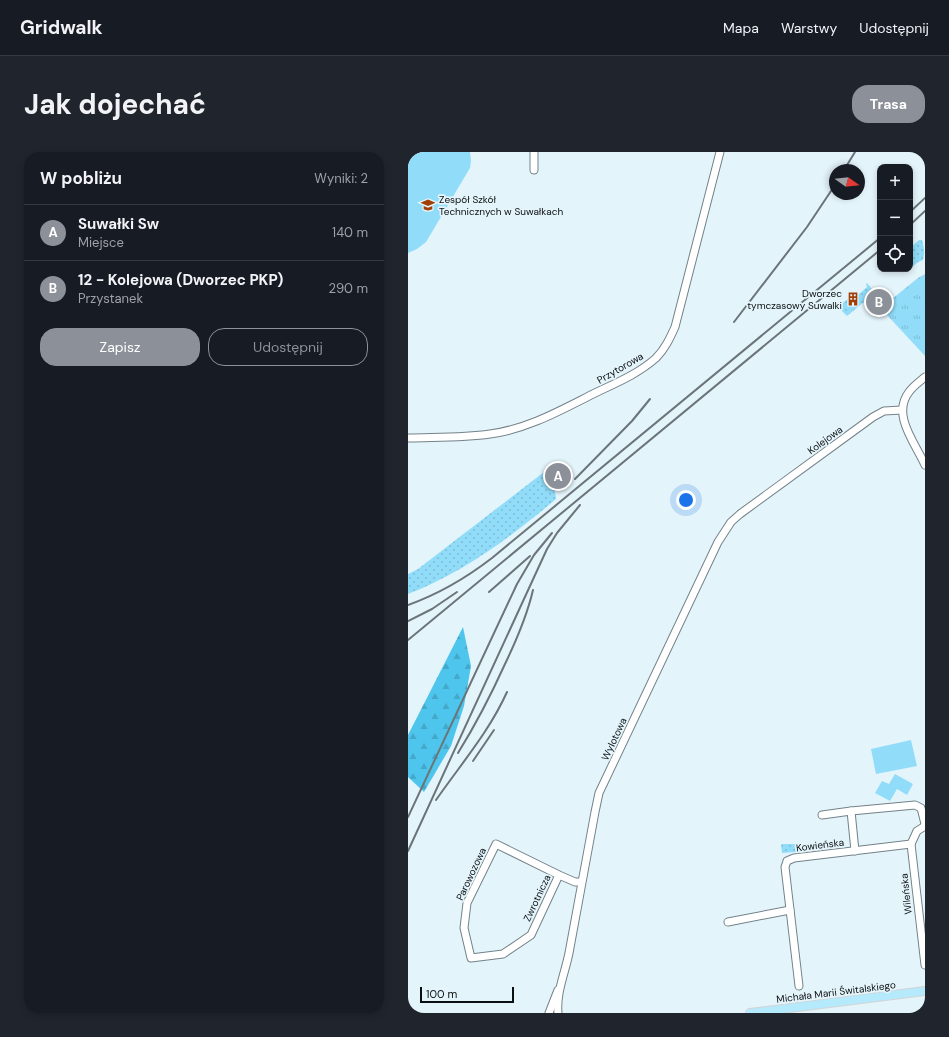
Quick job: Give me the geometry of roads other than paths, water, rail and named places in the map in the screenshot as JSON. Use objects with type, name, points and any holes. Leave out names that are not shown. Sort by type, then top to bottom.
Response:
[{"type":"main road","name":"Michała Marii Świtalskiego","points":[[750,1013],[925,991]]},
{"type":"street","points":[[534,152],[534,170]]},
{"type":"street","name":"Przytorowa","points":[[408,438],[490,434],[522,427],[551,415],[644,368],[657,357],[667,344],[675,327],[720,152]]},
{"type":"street","points":[[925,377],[908,392],[902,410],[904,422],[925,465]]},
{"type":"street","name":"Kolejowa","points":[[731,522],[879,413],[884,410],[902,410]]},
{"type":"street","name":"Wylotowa","points":[[549,1013],[562,980],[569,953],[581,882],[599,793],[714,548],[731,522]]},
{"type":"street","points":[[822,815],[914,805],[921,808],[925,825],[917,831],[910,844]]},
{"type":"street","points":[[851,811],[855,851]]},
{"type":"street","name":"Parowozowa","points":[[471,958],[464,928],[467,903],[496,844],[559,875],[575,882],[581,882]]},
{"type":"street","name":"Kowieńska","points":[[799,986],[785,867],[787,861],[794,858],[910,844]]},
{"type":"street","name":"Wileńska","points":[[910,844],[922,916],[925,965]]},
{"type":"street","name":"Zwrotnicza","points":[[471,958],[503,954],[531,935],[559,875]]},
{"type":"street","points":[[728,922],[790,910]]},
{"type":"street","name":"Wylotowa","points":[[558,1013],[562,980]]},
{"type":"railway","points":[[848,164],[855,152]]},
{"type":"railway","points":[[734,322],[807,227],[829,194]]},
{"type":"railway","points":[[913,209],[925,198]]},
{"type":"railway","points":[[913,222],[925,211]]},
{"type":"railway","points":[[408,605],[431,596],[452,585],[492,558],[877,240]]},
{"type":"railway","points":[[408,640],[877,252]]},
{"type":"railway","points":[[575,479],[632,421],[650,399]]},
{"type":"railway","points":[[408,851],[547,549],[557,533],[580,505]]},
{"type":"railway","points":[[408,817],[517,584],[534,555],[552,533]]},
{"type":"railway","points":[[489,592],[530,556]]},
{"type":"railway","points":[[458,753],[483,709],[518,636],[533,590]]},
{"type":"railway","points":[[408,621],[432,609],[457,592]]},
{"type":"railway","points":[[436,800],[492,721],[507,692]]},
{"type":"railway","points":[[473,761],[494,730]]},
{"type":"place","name":"Zespół Szkół Technicznych w Suwałkach","points":[[428,205]]},
{"type":"place","name":"Dworzec tymczasowy Suwalki","points":[[853,299]]},
{"type":"place","name":"12 - Kolejowa (Dworzec PKP)","points":[[879,302]]},
{"type":"place","name":"Suwałki Sw","points":[[558,476]]}]
